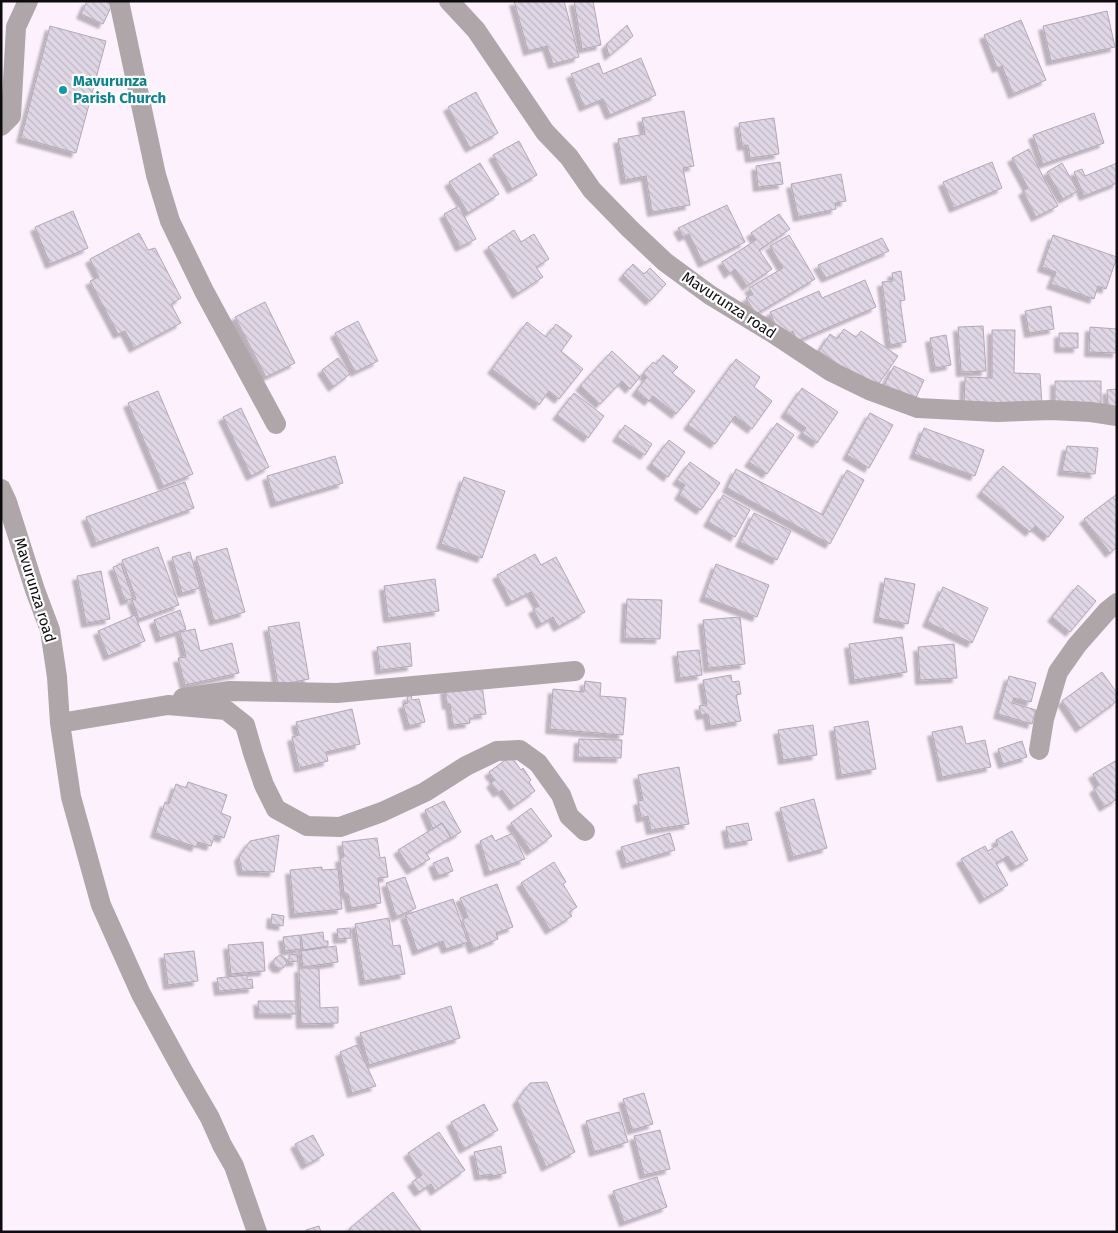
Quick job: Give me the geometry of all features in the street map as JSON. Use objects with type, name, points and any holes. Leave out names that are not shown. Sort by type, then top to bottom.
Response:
[{"type":"street","points":[[1,126],[11,116],[16,27],[28,1]]},
{"type":"street","points":[[119,1],[156,175],[170,221],[208,299],[276,424]]},
{"type":"street","name":"Mavurunza road","points":[[449,1],[476,30],[545,132],[569,157],[592,190],[630,229],[666,262],[710,295],[830,371],[869,390],[918,408],[997,412],[1051,410],[1092,412],[1117,416]]},
{"type":"street","name":"Mavurunza road","points":[[1,489],[50,630],[57,677],[60,722],[71,796],[101,904],[140,994],[210,1118],[234,1166],[257,1232]]},
{"type":"street","points":[[1039,750],[1044,719],[1058,672],[1077,645],[1107,612],[1117,604]]},
{"type":"street","points":[[168,705],[183,698],[230,691],[337,693],[575,671]]},
{"type":"street","points":[[60,722],[168,705],[226,710],[245,724],[264,785],[276,809],[307,826],[340,827],[382,812],[425,792],[466,766],[497,751],[520,750],[538,763],[561,796],[569,816],[585,831]]},
{"type":"building","points":[[87,1],[105,1],[112,5],[103,24],[81,14]]},
{"type":"building","points":[[514,1],[564,1],[579,57],[553,64],[547,46],[528,51]]},
{"type":"building","points":[[574,1],[593,1],[601,45],[582,49]]},
{"type":"building","points":[[1107,11],[1115,47],[1051,61],[1043,26]]},
{"type":"building","points":[[1021,20],[1046,80],[1013,94],[1002,66],[997,68],[984,35]]},
{"type":"building","points":[[627,25],[633,36],[609,56],[606,45]]},
{"type":"building","name":"Mavurunza Parish Church","points":[[50,26],[106,41],[76,153],[21,138]]},
{"type":"building","points":[[641,58],[656,95],[610,115],[603,99],[584,107],[571,74],[599,63],[603,74]]},
{"type":"building","points":[[476,92],[498,133],[470,148],[448,107]]},
{"type":"building","points":[[684,111],[694,166],[683,168],[690,205],[652,212],[646,176],[625,180],[618,139],[645,134],[642,118]]},
{"type":"building","points":[[1094,113],[1104,143],[1043,164],[1033,135]]},
{"type":"building","points":[[774,118],[779,154],[750,158],[748,145],[742,146],[739,123]]},
{"type":"building","points":[[519,141],[537,175],[512,189],[493,155]]},
{"type":"building","points":[[1029,149],[1058,206],[1036,217],[1023,191],[1028,188],[1012,158]]},
{"type":"building","points":[[780,162],[783,184],[758,187],[756,166]]},
{"type":"building","points":[[992,162],[1002,188],[954,208],[943,182]]},
{"type":"building","points":[[480,163],[499,194],[468,213],[449,182]]},
{"type":"building","points":[[1062,163],[1078,191],[1063,199],[1047,172]]},
{"type":"building","points":[[1117,163],[1117,183],[1084,196],[1074,172],[1082,169],[1085,176]]},
{"type":"building","points":[[841,174],[846,201],[835,203],[836,209],[798,217],[791,184]]},
{"type":"building","points":[[727,205],[745,242],[703,263],[689,234],[683,237],[678,228]]},
{"type":"building","points":[[459,206],[476,239],[460,247],[444,214]]},
{"type":"building","points":[[73,211],[88,248],[50,264],[35,227]]},
{"type":"building","points":[[779,214],[790,229],[759,250],[772,269],[747,286],[735,269],[729,274],[722,262],[756,240],[751,233]]},
{"type":"building","points":[[514,230],[521,242],[534,234],[549,259],[536,267],[543,277],[517,294],[488,247]]},
{"type":"building","points":[[139,233],[148,250],[155,248],[181,298],[171,304],[181,323],[134,348],[125,331],[118,334],[90,281],[99,277],[90,259]]},
{"type":"building","points":[[789,235],[815,279],[756,314],[746,298],[753,294],[749,288],[783,268],[770,246]]},
{"type":"building","points":[[1053,235],[1117,257],[1106,289],[1098,286],[1094,299],[1051,284],[1056,272],[1042,267]]},
{"type":"building","points":[[882,238],[889,251],[826,278],[818,265]]},
{"type":"building","points":[[633,264],[644,274],[650,268],[666,284],[650,301],[623,275]]},
{"type":"building","points":[[901,271],[905,300],[900,301],[906,342],[890,345],[882,282],[893,281],[892,273]]},
{"type":"building","points":[[865,280],[876,307],[797,341],[793,331],[780,337],[770,312],[819,291],[822,298]]},
{"type":"building","points":[[265,302],[295,363],[266,377],[235,317]]},
{"type":"building","points":[[1051,306],[1054,329],[1029,333],[1025,311]]},
{"type":"building","points":[[358,321],[378,361],[355,372],[335,333]]},
{"type":"building","points":[[527,322],[546,337],[556,324],[572,336],[561,351],[583,369],[559,399],[549,391],[539,405],[492,369]]},
{"type":"building","points":[[983,326],[986,371],[961,372],[958,327]]},
{"type":"building","points":[[1090,327],[1117,329],[1117,353],[1089,352]]},
{"type":"building","points":[[844,329],[856,337],[861,331],[898,356],[875,389],[819,351],[830,334],[837,339]]},
{"type":"building","points":[[992,330],[1015,330],[1014,373],[1040,374],[1042,405],[964,407],[965,377],[992,378]]},
{"type":"building","points":[[1059,333],[1078,333],[1078,348],[1059,348]]},
{"type":"building","points":[[946,335],[951,365],[935,368],[930,338]]},
{"type":"building","points":[[612,351],[640,377],[630,389],[622,381],[600,404],[580,386]]},
{"type":"building","points":[[663,355],[678,367],[672,373],[695,391],[676,414],[653,396],[649,401],[636,391],[647,377],[643,374],[653,362],[656,364]]},
{"type":"building","points":[[338,358],[350,374],[333,387],[322,370]]},
{"type":"building","points":[[736,359],[760,377],[754,387],[772,401],[752,429],[735,416],[715,444],[688,425]]},
{"type":"building","points":[[894,366],[924,380],[914,402],[883,387]]},
{"type":"building","points":[[1055,381],[1101,381],[1101,406],[1055,406]]},
{"type":"building","points":[[802,388],[838,412],[817,443],[802,433],[806,428],[785,413]]},
{"type":"building","points":[[1117,389],[1117,408],[1108,408],[1107,390]]},
{"type":"building","points":[[158,391],[193,474],[163,486],[128,403]]},
{"type":"building","points":[[574,393],[604,416],[588,438],[557,415]]},
{"type":"building","points":[[241,408],[269,467],[251,476],[223,417]]},
{"type":"building","points":[[870,413],[893,425],[869,468],[847,455]]},
{"type":"building","points":[[777,423],[794,435],[767,474],[749,462]]},
{"type":"building","points":[[625,425],[652,444],[645,455],[617,437]]},
{"type":"building","points":[[924,428],[984,450],[975,476],[914,454]]},
{"type":"building","points":[[669,440],[685,452],[668,477],[651,464]]},
{"type":"building","points":[[1067,446],[1098,448],[1095,474],[1062,471]]},
{"type":"building","points":[[335,456],[343,483],[275,503],[267,476]]},
{"type":"building","points":[[690,462],[720,483],[701,510],[679,495],[685,485],[677,480]]},
{"type":"building","points":[[1003,466],[1064,517],[1048,537],[1035,526],[1030,532],[981,492]]},
{"type":"building","points":[[736,469],[823,515],[847,470],[864,480],[830,544],[727,488]]},
{"type":"building","points":[[464,477],[505,491],[482,558],[441,544]]},
{"type":"building","points":[[185,482],[194,508],[96,543],[86,517]]},
{"type":"building","points":[[1117,494],[1117,547],[1110,553],[1084,519]]},
{"type":"building","points":[[723,495],[750,510],[735,537],[708,522]]},
{"type":"building","points":[[754,513],[791,531],[777,560],[740,542]]},
{"type":"building","points":[[158,547],[179,605],[139,619],[132,600],[136,599],[122,560]]},
{"type":"building","points":[[227,548],[245,612],[214,621],[196,557]]},
{"type":"building","points":[[190,552],[200,588],[182,593],[172,557]]},
{"type":"building","points":[[535,554],[541,565],[556,557],[585,612],[558,627],[553,617],[541,624],[533,609],[539,606],[531,592],[511,602],[497,575]]},
{"type":"building","points":[[121,564],[133,598],[125,601],[113,567]]},
{"type":"building","points":[[716,564],[769,585],[757,617],[704,597]]},
{"type":"building","points":[[101,571],[110,619],[86,623],[77,576]]},
{"type":"building","points":[[885,578],[915,584],[908,624],[878,618]]},
{"type":"building","points":[[435,579],[439,611],[388,618],[384,586]]},
{"type":"building","points":[[1078,585],[1096,601],[1070,632],[1052,617]]},
{"type":"building","points":[[943,587],[988,608],[972,643],[927,622]]},
{"type":"building","points":[[627,599],[662,600],[660,639],[625,638]]},
{"type":"building","points":[[180,610],[186,629],[160,638],[154,620]]},
{"type":"building","points":[[135,615],[145,641],[108,656],[98,631]]},
{"type":"building","points":[[740,617],[745,664],[708,668],[703,620]]},
{"type":"building","points":[[299,622],[309,679],[278,685],[268,627]]},
{"type":"building","points":[[195,629],[200,651],[232,643],[239,673],[185,685],[178,658],[186,657],[180,632]]},
{"type":"building","points":[[902,637],[907,672],[854,680],[849,644]]},
{"type":"building","points":[[410,643],[412,666],[380,670],[377,647]]},
{"type":"building","points":[[954,644],[957,678],[920,680],[918,647]]},
{"type":"building","points":[[699,650],[702,675],[680,678],[677,652]]},
{"type":"building","points":[[1102,672],[1117,693],[1117,701],[1080,728],[1062,701]]},
{"type":"building","points":[[731,675],[732,682],[739,681],[741,694],[736,695],[741,721],[710,726],[708,714],[701,715],[699,706],[707,705],[703,680]]},
{"type":"building","points":[[1009,676],[1036,683],[1031,702],[1014,698],[1012,703],[1036,710],[1032,724],[998,714]]},
{"type":"building","points":[[585,681],[601,683],[600,696],[626,698],[623,735],[550,729],[553,689],[584,692]]},
{"type":"building","points":[[482,685],[486,714],[474,715],[474,718],[469,719],[470,723],[453,725],[450,704],[447,705],[445,689]]},
{"type":"building","points":[[411,695],[412,700],[419,699],[425,722],[409,726],[403,704],[408,703],[407,697]]},
{"type":"building","points":[[352,709],[360,744],[326,752],[328,761],[299,768],[292,737],[299,735],[296,722]]},
{"type":"building","points":[[868,721],[876,769],[841,775],[834,727]]},
{"type":"building","points":[[813,725],[817,755],[783,760],[778,730]]},
{"type":"building","points":[[962,726],[966,744],[985,740],[991,767],[942,777],[932,732]]},
{"type":"building","points":[[579,739],[622,740],[621,758],[578,757]]},
{"type":"building","points":[[1022,741],[1027,757],[1003,764],[998,749]]},
{"type":"building","points":[[511,756],[521,770],[523,768],[531,780],[529,782],[535,791],[514,806],[502,790],[498,793],[491,783],[495,780],[489,772]]},
{"type":"building","points":[[1117,760],[1117,799],[1104,807],[1094,789],[1099,785],[1093,774]]},
{"type":"building","points":[[679,767],[689,824],[651,830],[648,816],[641,818],[638,801],[643,800],[638,775]]},
{"type":"building","points":[[188,782],[227,795],[221,813],[231,817],[224,838],[215,835],[211,846],[198,842],[196,847],[155,833],[165,802],[169,804],[176,784],[186,788]]},
{"type":"building","points":[[814,799],[827,848],[793,857],[780,808]]},
{"type":"building","points":[[444,801],[461,832],[451,838],[442,823],[433,829],[425,810]]},
{"type":"building","points":[[531,808],[552,836],[531,851],[511,823]]},
{"type":"building","points":[[442,823],[451,837],[426,853],[430,859],[411,870],[398,850]]},
{"type":"building","points":[[748,823],[752,840],[729,844],[726,827]]},
{"type":"building","points":[[1012,831],[1028,860],[1015,867],[1008,856],[996,863],[1008,885],[984,899],[961,859],[985,846],[988,851],[998,845],[996,840]]},
{"type":"building","points":[[513,833],[525,859],[489,872],[480,841],[492,835],[495,841]]},
{"type":"building","points":[[670,833],[675,850],[626,864],[621,847]]},
{"type":"building","points":[[279,835],[274,872],[242,871],[239,857],[250,841]]},
{"type":"building","points":[[377,838],[380,858],[385,857],[388,877],[378,878],[381,903],[351,908],[348,894],[344,894],[340,858],[344,857],[342,842]]},
{"type":"building","points":[[448,857],[453,871],[438,876],[433,863]]},
{"type":"building","points":[[554,862],[566,882],[563,884],[577,907],[569,912],[572,916],[550,930],[521,883]]},
{"type":"building","points":[[322,867],[322,870],[338,869],[342,909],[294,914],[290,870]]},
{"type":"building","points":[[405,877],[416,908],[396,917],[386,883]]},
{"type":"building","points":[[497,884],[513,927],[496,933],[498,939],[473,949],[462,920],[468,917],[460,898]]},
{"type":"building","points":[[453,899],[468,942],[446,949],[443,941],[417,951],[405,915]]},
{"type":"building","points":[[272,914],[284,916],[283,926],[271,924]]},
{"type":"building","points":[[389,918],[393,946],[400,945],[405,974],[364,981],[355,924]]},
{"type":"building","points":[[350,928],[351,938],[338,939],[337,929]]},
{"type":"building","points":[[323,932],[324,941],[328,941],[328,946],[303,950],[301,935]]},
{"type":"building","points":[[300,935],[301,949],[285,951],[283,937]]},
{"type":"building","points":[[263,942],[265,971],[231,974],[228,945]]},
{"type":"building","points":[[336,946],[338,962],[303,967],[301,951]]},
{"type":"building","points":[[194,951],[198,981],[168,985],[164,954]]},
{"type":"building","points":[[297,954],[298,961],[289,962],[289,955]]},
{"type":"building","points":[[280,955],[285,958],[287,963],[283,968],[277,968],[273,963],[275,958]]},
{"type":"building","points":[[299,968],[319,968],[320,1008],[338,1007],[338,1023],[301,1024]]},
{"type":"building","points":[[247,975],[247,980],[252,979],[253,988],[219,991],[217,978]]},
{"type":"building","points":[[258,1001],[296,1001],[296,1014],[259,1014]]},
{"type":"building","points":[[451,1006],[460,1038],[369,1065],[360,1033]]},
{"type":"building","points":[[357,1045],[376,1086],[352,1093],[340,1052]]},
{"type":"building","points":[[547,1082],[575,1152],[546,1167],[517,1101],[530,1083]]},
{"type":"building","points":[[644,1093],[653,1124],[632,1130],[623,1099]]},
{"type":"building","points":[[484,1104],[498,1130],[464,1149],[451,1122]]},
{"type":"building","points":[[619,1112],[628,1142],[594,1152],[586,1121]]},
{"type":"building","points":[[660,1130],[670,1169],[644,1175],[634,1136]]},
{"type":"building","points":[[439,1132],[465,1170],[435,1191],[431,1184],[419,1192],[412,1182],[422,1175],[408,1153]]},
{"type":"building","points":[[313,1135],[324,1155],[306,1165],[295,1144]]},
{"type":"building","points":[[501,1146],[506,1173],[493,1176],[492,1174],[479,1176],[474,1152]]},
{"type":"building","points":[[657,1177],[667,1207],[624,1222],[613,1191]]},
{"type":"building","points":[[393,1192],[422,1232],[351,1232],[349,1229]]},
{"type":"building","points":[[319,1226],[321,1232],[306,1232],[306,1230]]},
{"type":"place","name":"Mavurunza Parish Church","points":[[63,90]]}]
